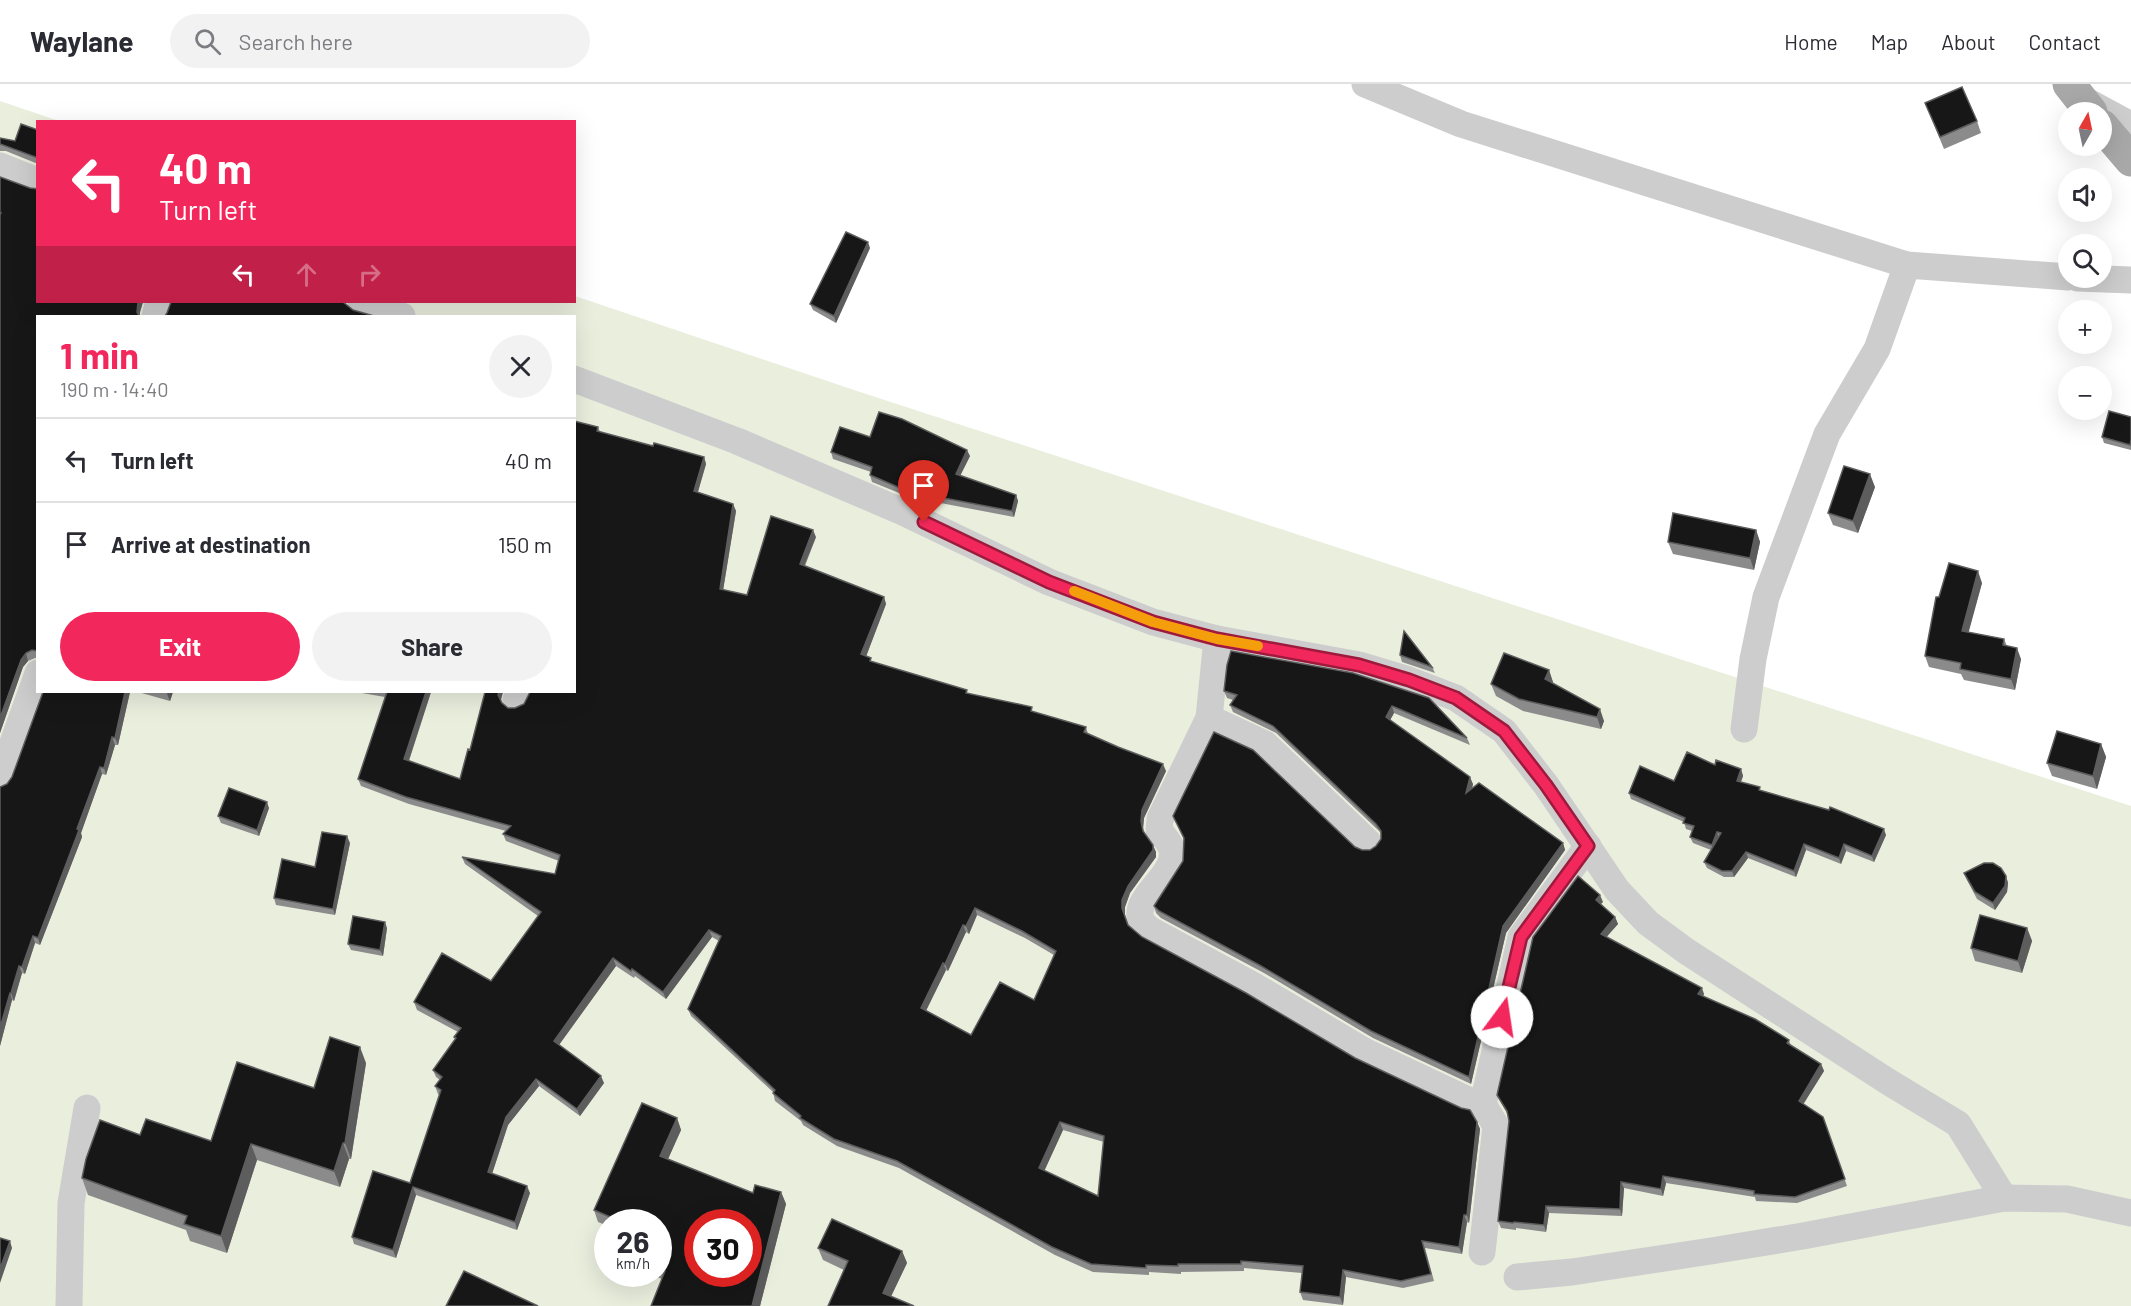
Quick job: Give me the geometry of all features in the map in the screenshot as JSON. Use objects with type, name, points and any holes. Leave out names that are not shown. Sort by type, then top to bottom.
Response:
[{"type":"main road","points":[[2112,138],[2131,160]]},
{"type":"street","points":[[1365,84],[1461,124],[1907,265],[2058,276]]},
{"type":"street","points":[[2080,98],[2131,125]]},
{"type":"street","points":[[0,166],[36,180]]},
{"type":"street","points":[[1744,729],[1753,659],[1766,597],[1827,434],[1877,349],[1907,265]]},
{"type":"street","points":[[2112,279],[2131,280]]},
{"type":"street","points":[[364,303],[399,315]]},
{"type":"street","points":[[576,379],[736,441],[903,512],[1049,582],[1153,622],[1217,639],[1359,665],[1409,680],[1456,698],[1504,731],[1546,785],[1617,890],[1648,923],[1695,957],[1958,1124],[2004,1198]]},
{"type":"street","points":[[1217,639],[1209,718],[1163,812],[1159,830],[1169,843],[1172,859],[1169,867],[1141,906],[1139,913],[1141,921],[1152,931],[1256,987],[1366,1052],[1460,1096],[1483,1104],[1496,1126],[1482,1252]]},
{"type":"street","points":[[0,778],[7,740],[36,677]]},
{"type":"street","points":[[1209,718],[1265,744],[1368,842]]},
{"type":"street","points":[[1483,1104],[1521,937],[1588,846]]},
{"type":"street","points":[[69,1306],[71,1203],[87,1108]]},
{"type":"street","points":[[1516,1277],[1572,1272],[1723,1249],[2004,1198],[2067,1199],[2131,1212]]},
{"type":"green space","points":[[0,101],[56,120],[36,120],[36,303],[576,303],[576,296],[857,391],[2131,806],[2131,1306],[0,1306]]},
{"type":"building","points":[[1962,87],[1977,121],[1940,137],[1925,103]]},
{"type":"building","points":[[21,124],[36,129],[36,157],[0,144],[0,138],[15,141]]},
{"type":"building","points":[[0,177],[36,189],[36,303],[138,303],[138,315],[36,315],[36,651],[26,653],[21,660],[0,718],[1,213]]},
{"type":"building","points":[[846,232],[868,242],[834,316],[810,304]]},
{"type":"building","points":[[171,303],[344,303],[353,310],[370,315],[166,315]]},
{"type":"building","points":[[879,412],[902,419],[967,450],[956,474],[1016,495],[1012,511],[907,491],[870,475],[872,467],[831,452],[840,427],[870,437]]},
{"type":"building","points":[[2112,412],[2131,417],[2130,445],[2102,437],[2107,420],[2112,420]]},
{"type":"building","points":[[576,422],[598,427],[597,431],[704,457],[694,491],[733,504],[720,589],[747,595],[771,516],[813,530],[800,564],[884,597],[861,654],[871,658],[870,661],[967,690],[966,693],[1032,707],[1031,711],[1086,727],[1084,732],[1163,764],[1142,810],[1143,831],[1153,845],[1153,850],[1128,886],[1122,900],[1122,908],[1128,925],[1142,937],[1246,993],[1355,1058],[1461,1108],[1470,1110],[1477,1122],[1467,1215],[1464,1215],[1459,1247],[1422,1241],[1431,1274],[1401,1281],[1343,1270],[1340,1297],[1300,1292],[1303,1266],[1241,1261],[1241,1264],[1146,1265],[1146,1268],[1091,1264],[1052,1247],[897,1161],[834,1139],[800,1118],[801,1116],[773,1093],[775,1090],[688,1009],[721,936],[709,930],[663,992],[613,958],[554,1041],[601,1076],[577,1109],[536,1079],[506,1117],[488,1172],[527,1186],[515,1222],[413,1187],[393,1250],[352,1237],[373,1171],[410,1183],[441,1090],[435,1086],[442,1077],[433,1070],[461,1028],[414,1002],[442,953],[491,981],[541,912],[462,857],[555,874],[560,855],[503,834],[511,826],[406,797],[358,779],[387,693],[426,693],[404,759],[460,779],[485,693],[499,693],[502,703],[508,708],[524,704],[530,693],[576,693]],"holes":[[[975,908],[1056,951],[1034,1000],[1000,982],[971,1035],[921,1008],[963,925],[966,926]],[[1060,1122],[1104,1136],[1098,1196],[1039,1168]]]},
{"type":"building","points":[[1844,466],[1870,474],[1853,521],[1828,513]]},
{"type":"building","points":[[1673,513],[1756,530],[1750,558],[1668,542]]},
{"type":"building","points":[[1949,563],[1978,571],[1962,631],[2004,639],[2003,645],[2017,648],[2011,679],[1960,669],[1961,663],[1925,656],[1936,597],[1939,597]]},
{"type":"building","points":[[1404,631],[1432,667],[1400,655]]},
{"type":"building","points":[[1231,651],[1353,673],[1429,698],[1467,738],[1392,706],[1386,717],[1470,777],[1466,793],[1479,783],[1563,843],[1503,926],[1469,1077],[1371,1031],[1261,966],[1159,911],[1154,906],[1183,861],[1184,838],[1173,816],[1214,732],[1253,750],[1355,847],[1370,850],[1381,839],[1381,831],[1376,824],[1273,726],[1230,705],[1237,695],[1224,691]]},
{"type":"building","points":[[1504,653],[1549,670],[1545,679],[1600,709],[1597,717],[1519,699],[1491,684]]},
{"type":"building","points":[[43,693],[125,693],[115,738],[112,737],[104,768],[100,767],[38,938],[33,936],[22,967],[19,966],[0,1028],[0,787],[7,784],[12,777]]},
{"type":"building","points":[[2057,731],[2101,744],[2093,776],[2047,763]]},
{"type":"building","points":[[1687,752],[1715,765],[1716,760],[1741,769],[1737,781],[1760,787],[1759,790],[1829,810],[1830,807],[1884,829],[1872,856],[1844,844],[1839,858],[1804,844],[1794,871],[1746,852],[1732,871],[1722,871],[1704,862],[1721,833],[1717,832],[1712,845],[1690,837],[1694,826],[1683,823],[1685,818],[1629,793],[1640,766],[1674,781]]},
{"type":"building","points":[[229,788],[267,802],[257,830],[218,816]]},
{"type":"building","points":[[322,832],[347,836],[333,909],[274,898],[282,859],[315,867]]},
{"type":"building","points":[[1984,863],[1993,863],[2001,868],[2006,876],[2005,886],[1993,903],[1975,892],[1964,873]]},
{"type":"building","points":[[1578,876],[1600,895],[1596,900],[1615,917],[1601,934],[1702,988],[1698,994],[1755,1019],[1789,1040],[1787,1043],[1821,1064],[1799,1101],[1823,1117],[1845,1179],[1795,1197],[1754,1194],[1754,1191],[1663,1176],[1661,1189],[1621,1182],[1620,1209],[1546,1206],[1544,1225],[1498,1221],[1509,1121],[1507,1111],[1497,1095],[1533,937]]},
{"type":"building","points":[[1980,915],[2027,928],[2018,961],[1971,948]]},
{"type":"building","points":[[353,916],[385,922],[380,950],[348,944]]},
{"type":"building","points":[[330,1037],[360,1047],[345,1143],[343,1143],[334,1171],[251,1144],[221,1236],[184,1224],[187,1216],[82,1178],[86,1159],[100,1120],[140,1135],[146,1119],[211,1141],[237,1062],[314,1088]]},
{"type":"building","points":[[642,1103],[677,1118],[660,1156],[753,1193],[755,1185],[781,1192],[762,1267],[762,1209],[684,1209],[684,1287],[757,1287],[752,1306],[651,1306],[659,1287],[672,1287],[672,1209],[594,1209]]},
{"type":"building","points":[[832,1219],[902,1251],[883,1293],[914,1306],[828,1306],[848,1261],[818,1248]]},
{"type":"building","points":[[0,1238],[10,1241],[0,1269]]},
{"type":"building","points":[[464,1271],[538,1306],[446,1306]]},
{"type":"slow traffic","points":[[1074,591],[1153,622],[1217,639],[1258,646]]},
{"type":"route","points":[[924,522],[1049,582],[1153,622],[1217,639],[1359,665],[1409,680],[1456,698],[1504,731],[1546,785],[1588,846],[1521,937],[1502,1017]]}]
